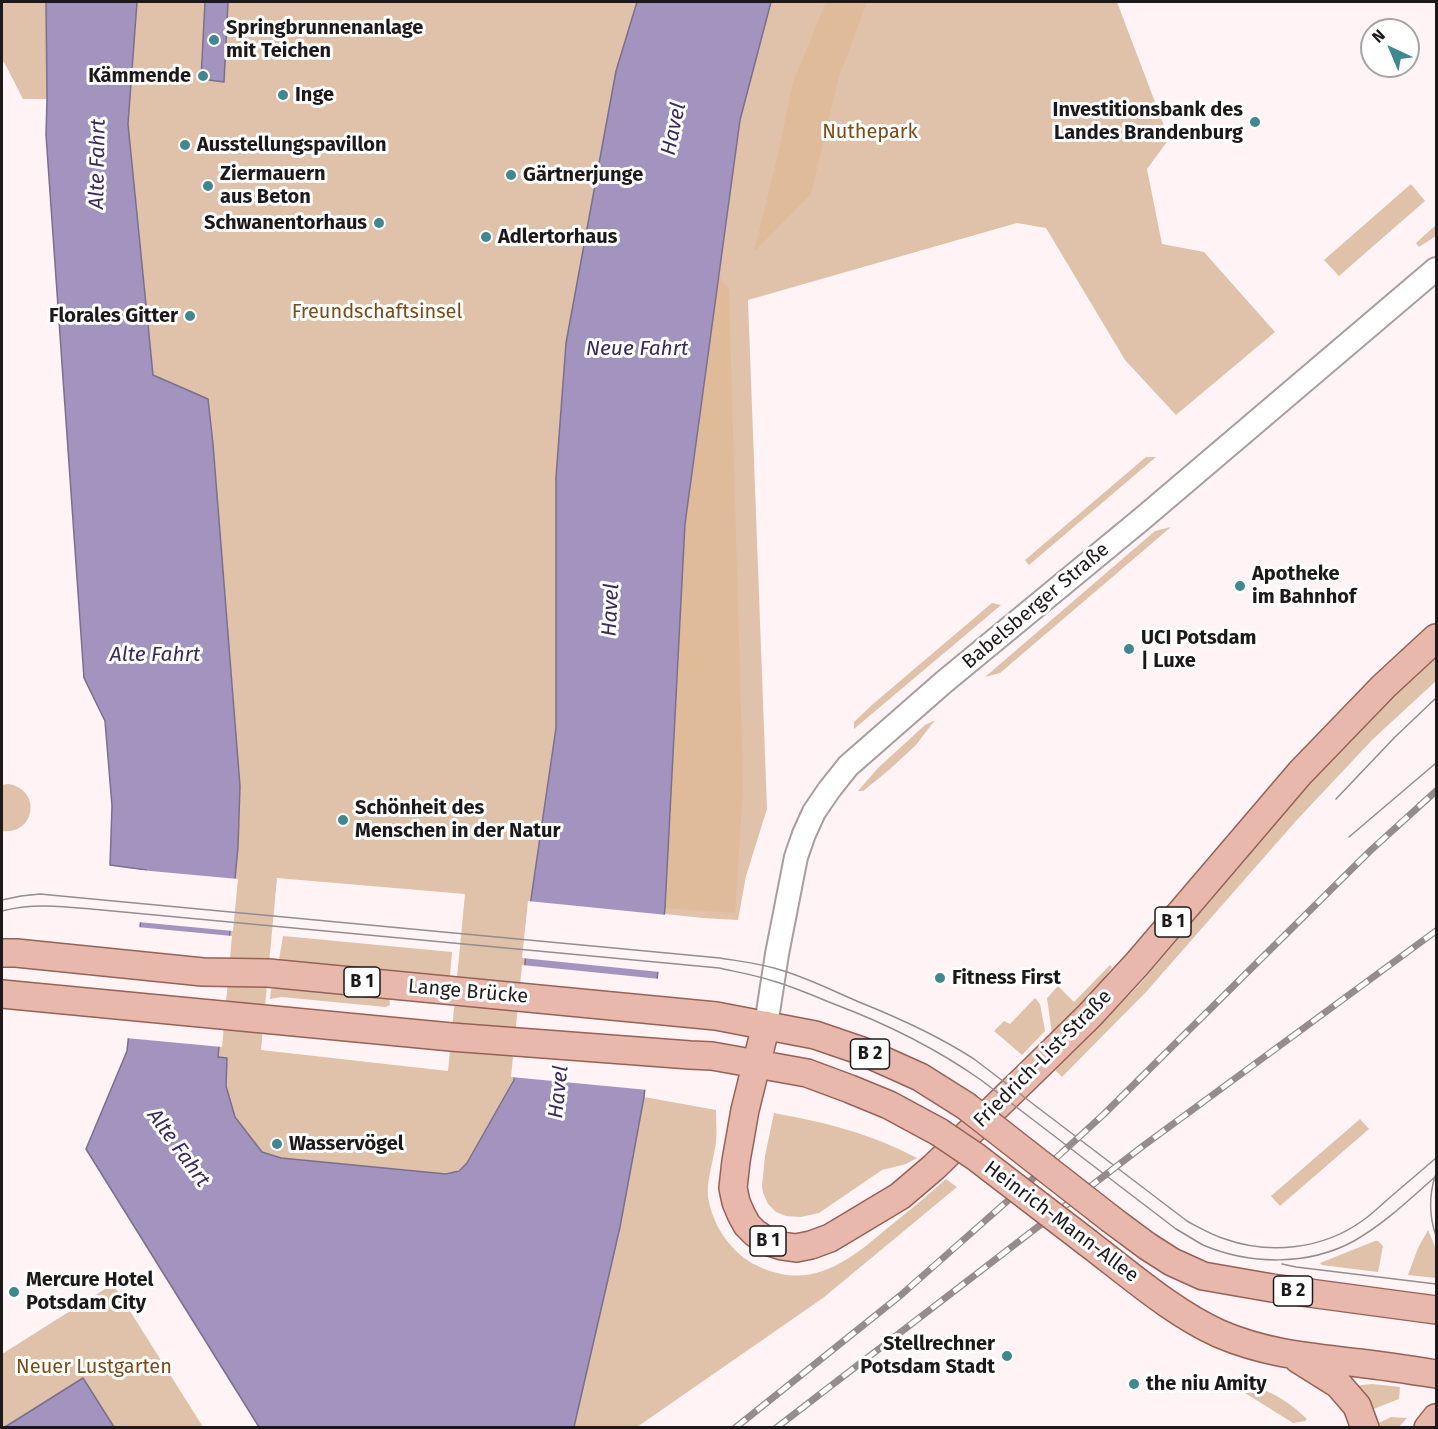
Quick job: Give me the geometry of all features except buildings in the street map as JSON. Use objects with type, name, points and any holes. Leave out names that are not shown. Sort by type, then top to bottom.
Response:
[{"type":"main road","name":"Friedrich-List-Straße","points":[[766,1025],[745,1110],[733,1188],[736,1202],[747,1225],[755,1233],[767,1241],[796,1248],[830,1238],[900,1196],[942,1160],[1090,1015],[1137,964],[1300,773],[1384,686],[1437,638]]},
{"type":"main road","name":"Lange Brücke","points":[[9,953],[203,972],[268,973],[694,1013]]},
{"type":"main road","name":"Heinrich-Mann-Allee","points":[[7,994],[451,1037],[712,1056],[807,1073],[889,1105],[939,1132],[976,1157],[1167,1302],[1220,1334],[1243,1343],[1292,1355],[1437,1374]]},
{"type":"main road","name":"Heinrich-Mann-Allee","points":[[694,1013],[815,1035],[862,1051],[920,1077],[966,1106],[1147,1246],[1172,1262],[1203,1276],[1437,1310]]},
{"type":"main road","points":[[1292,1355],[1338,1384],[1357,1406],[1365,1428]]},
{"type":"main road","points":[[1428,1428],[1437,1418]]},
{"type":"street","name":"Babelsberger Straße","points":[[766,1025],[796,857],[814,812],[848,766],[944,682],[1143,518],[1437,269]]},
{"type":"green space","points":[[2,2],[46,2],[47,99],[23,99],[2,60]]},
{"type":"green space","name":"Freundschaftsinsel","points":[[137,2],[637,2],[616,71],[566,343],[556,477],[556,728],[531,899],[514,1080],[467,1163],[452,1173],[437,1174],[281,1158],[262,1152],[235,1117],[226,1086],[227,1058],[218,1057],[238,847],[240,786],[213,444],[208,400],[153,376],[128,124]],"holes":[[[277,878],[465,894],[448,1071],[261,1050]]]},
{"type":"green space","name":"Nuthepark","points":[[771,2],[1117,2],[1169,139],[1147,169],[1162,244],[1204,252],[1275,332],[1176,415],[1125,360],[1046,228],[1017,223],[748,300],[767,809],[746,876],[738,920],[664,914],[685,524],[740,120]]},
{"type":"green space","points":[[1411,184],[1425,201],[1339,276],[1324,260]]},
{"type":"green space","points":[[1436,225],[1436,236],[1419,247],[1416,243]]},
{"type":"green space","points":[[1146,457],[1156,457],[1029,565],[1025,560]]},
{"type":"green space","points":[[1171,527],[1000,673],[985,677],[1155,531]]},
{"type":"green space","points":[[992,603],[1001,605],[854,729],[854,722],[873,704]]},
{"type":"green space","points":[[1436,655],[1436,681],[1373,739],[1295,822],[1146,992],[1062,1077],[1055,1070],[1141,983],[1343,746]]},
{"type":"green space","points":[[935,720],[916,745],[889,770],[863,791],[858,791],[878,768],[925,725]]},
{"type":"green space","points":[[8,784],[19,788],[26,794],[30,802],[30,811],[28,819],[22,826],[2,831],[2,785]]},
{"type":"green space","points":[[283,936],[452,952],[450,976],[279,960]]},
{"type":"green space","points":[[1110,965],[1112,967],[1099,986],[1052,1034],[1047,998],[1058,986],[1074,1002]]},
{"type":"green space","points":[[286,987],[389,997],[390,1005],[386,1007],[281,997],[270,999],[271,989]]},
{"type":"green space","points":[[1035,998],[1040,1004],[1045,1031],[1022,1055],[994,1031],[1004,1021],[1010,1024]]},
{"type":"green space","points":[[644,1097],[716,1110],[716,1142],[708,1191],[713,1215],[725,1238],[737,1252],[752,1263],[773,1272],[793,1276],[824,1271],[852,1256],[946,1179],[957,1187],[823,1298],[637,1427],[574,1428],[620,1227]]},
{"type":"green space","points":[[774,1113],[848,1130],[917,1158],[906,1164],[882,1170],[819,1213],[801,1217],[786,1216],[776,1212],[768,1204],[762,1186],[765,1156]]},
{"type":"green space","points":[[1360,1119],[1369,1129],[1280,1206],[1271,1196]]},
{"type":"green space","points":[[1428,1230],[1436,1249],[1436,1278],[1408,1275],[1418,1248]]},
{"type":"green space","points":[[1375,1241],[1383,1246],[1378,1272],[1320,1263]]},
{"type":"green space","name":"Neuer Lustgarten","points":[[113,1284],[203,1427],[2,1428],[2,1354]]},
{"type":"green space","points":[[1242,1382],[1277,1396],[1307,1419],[1293,1423],[1237,1388]]},
{"type":"green space","points":[[1372,1384],[1400,1387],[1399,1399],[1371,1410],[1353,1386]]},
{"type":"green space","points":[[1391,1417],[1407,1418],[1399,1427],[1378,1427],[1377,1424]]},
{"type":"shaded area","points":[[826,2],[867,2],[838,80],[811,194],[754,252],[793,82]]},
{"type":"shaded area","points":[[718,275],[729,290],[743,784],[735,913],[665,908],[685,524]]},
{"type":"water","points":[[46,2],[137,2],[128,124],[153,375],[208,399],[240,786],[238,847],[218,1057],[227,1058],[226,1086],[235,1117],[262,1152],[281,1158],[446,1174],[459,1171],[467,1163],[514,1080],[531,899],[556,728],[556,477],[566,343],[616,71],[637,2],[771,2],[740,120],[685,524],[665,908],[644,1097],[620,1227],[574,1427],[259,1427],[86,1149],[127,1051],[146,870],[110,865],[112,806],[105,721],[84,678],[46,135]]},
{"type":"water","name":"Springbrunnenanlage mit Teichen","points":[[205,2],[228,2],[224,82],[201,79]]},
{"type":"water","points":[[83,1378],[114,1427],[5,1427]]},
{"type":"pier","points":[[107,867],[238,879],[233,931],[138,922],[143,872]]},
{"type":"pier","points":[[528,901],[667,915],[660,972],[522,958]]},
{"type":"pier","points":[[137,927],[232,936],[222,1047],[126,1038]]},
{"type":"pier","points":[[522,965],[660,979],[648,1090],[511,1077]]},
{"type":"tram line","points":[[1336,799],[1436,698]]},
{"type":"tram line","points":[[1349,837],[1436,763]]},
{"type":"tram line","points":[[2,900],[40,894],[720,958],[785,971],[889,1014],[960,1050],[1187,1221],[1215,1235],[1242,1244],[1278,1248],[1330,1238],[1365,1219],[1436,1158]]},
{"type":"tram line","points":[[2,911],[39,906],[77,908],[719,968],[753,975],[796,989],[873,1020],[946,1057],[981,1080],[1176,1229],[1203,1245],[1240,1256],[1259,1259],[1298,1259],[1336,1249],[1376,1227],[1436,1176]]},
{"type":"tram line","points":[[1435,1176],[1431,1206],[1436,1236]]},
{"type":"tram line","points":[[1282,1264],[1436,1284]]},
{"type":"railway","points":[[735,1428],[901,1295],[1055,1159],[1104,1114],[1370,851],[1436,791]]},
{"type":"railway","points":[[776,1428],[1143,1146],[1436,931]]},
{"type":"place","name":"Springbrunnenanlage mit Teichen","points":[[214,40]]},
{"type":"place","name":"Kämmende","points":[[203,76]]},
{"type":"place","name":"Inge","points":[[283,95]]},
{"type":"place","name":"Investitionsbank des Landes Brandenburg","points":[[1255,122]]},
{"type":"place","name":"Ausstellungspavillon","points":[[185,145]]},
{"type":"place","name":"Gärtnerjunge","points":[[511,175]]},
{"type":"place","name":"Ziermauern aus Beton","points":[[208,186]]},
{"type":"place","name":"Schwanentorhaus","points":[[379,223]]},
{"type":"place","name":"Adlertorhaus","points":[[486,237]]},
{"type":"place","name":"Florales Gitter","points":[[190,316]]},
{"type":"place","name":"Apotheke im Bahnhof","points":[[1240,586]]},
{"type":"place","name":"UCI Potsdam | Luxe","points":[[1129,649]]},
{"type":"place","name":"Schönheit des Menschen in der Natur","points":[[343,820]]},
{"type":"place","name":"Fitness First","points":[[940,978]]},
{"type":"place","name":"Wasservögel","points":[[277,1144]]},
{"type":"place","name":"Mercure Hotel Potsdam City","points":[[14,1292]]},
{"type":"place","name":"Stellrechner Potsdam Stadt","points":[[1007,1356]]},
{"type":"place","name":"the niu Amity","points":[[1134,1384]]},
{"type":"water label","name":"Havel","points":[[674,129]]},
{"type":"water label","name":"Alte Fahrt","points":[[98,164]]},
{"type":"water label","name":"Neue Fahrt","points":[[637,349]]},
{"type":"water label","name":"Havel","points":[[611,610]]},
{"type":"water label","name":"Alte Fahrt","points":[[155,655]]},
{"type":"water label","name":"Havel","points":[[559,1092]]},
{"type":"water label","name":"Alte Fahrt","points":[[178,1148]]}]
